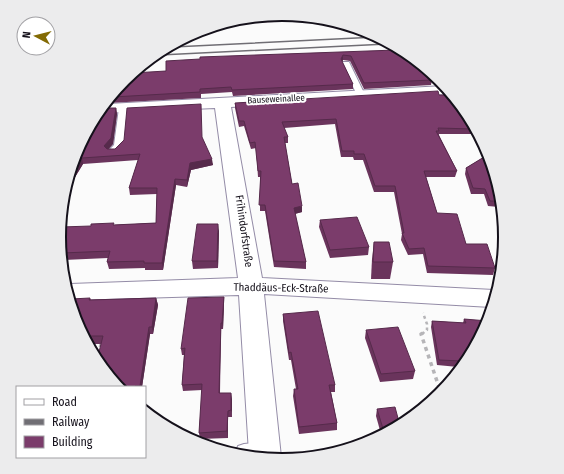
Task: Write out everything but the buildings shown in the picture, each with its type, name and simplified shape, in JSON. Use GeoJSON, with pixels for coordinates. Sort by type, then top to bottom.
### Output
{"type":"FeatureCollection","features":[{"type":"Feature","properties":{"kind":"street","name":"Bauseweinallee"},"geometry":{"type":"LineString","coordinates":[[109,109],[440,90]]}},
{"type":"Feature","properties":{"kind":"street","name":"Frihindorfstraße"},"geometry":{"type":"LineString","coordinates":[[222,102],[227,138],[236,180],[252,286],[258,452]]}},
{"type":"Feature","properties":{"kind":"street","name":"Thaddäus-Eck-Straße"},"geometry":{"type":"LineString","coordinates":[[73,292],[252,286],[490,298]]}},
{"type":"Feature","properties":{"kind":"lane"},"geometry":{"type":"LineString","coordinates":[[346,64],[362,94]]}},
{"type":"Feature","properties":{"kind":"lane"},"geometry":{"type":"LineString","coordinates":[[112,152],[119,146],[123,108]]}},
{"type":"Feature","properties":{"kind":"path"},"geometry":{"type":"LineString","coordinates":[[416,293],[427,324],[427,330],[421,334],[439,386]]}},
{"type":"Feature","properties":{"kind":"path"},"geometry":{"type":"LineString","coordinates":[[99,352],[104,334]]}},
{"type":"Feature","properties":{"kind":"railway"},"geometry":{"type":"LineString","coordinates":[[180,47],[366,38]]}},
{"type":"Feature","properties":{"kind":"railway"},"geometry":{"type":"LineString","coordinates":[[166,55],[380,44]]}}]}
